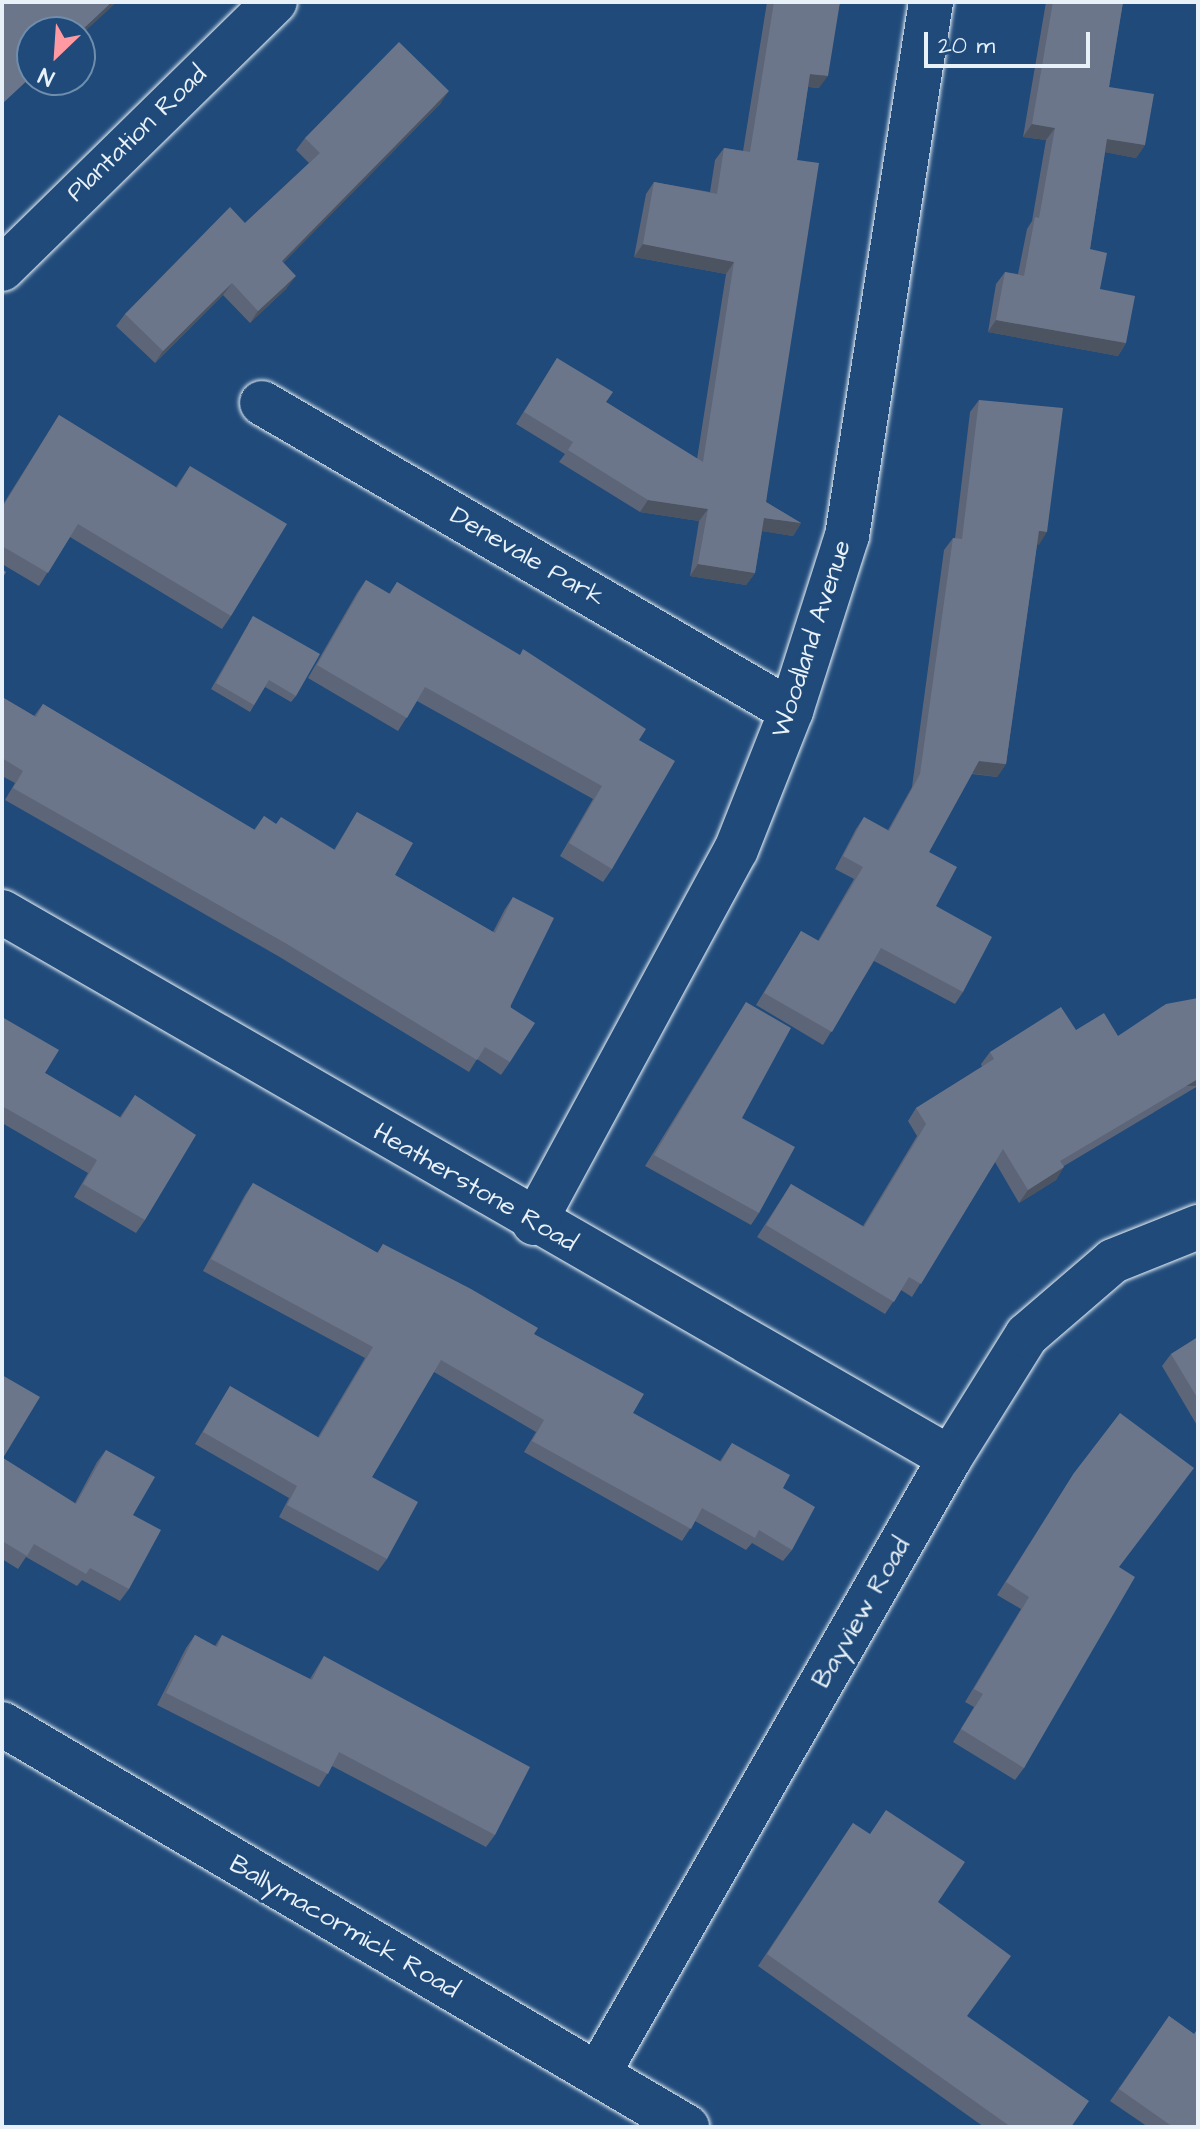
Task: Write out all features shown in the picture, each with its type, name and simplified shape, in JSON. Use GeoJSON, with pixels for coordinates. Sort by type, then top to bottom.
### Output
{"type":"FeatureCollection","features":[{"type":"Feature","properties":{"kind":"street","name":"Plantation Road"},"geometry":{"type":"LineString","coordinates":[[5,259],[275,2]]}},
{"type":"Feature","properties":{"kind":"street","name":"Woodland Avenue"},"geometry":{"type":"LineString","coordinates":[[534,1223],[736,850],[791,711],[847,536],[931,2]]}},
{"type":"Feature","properties":{"kind":"street","name":"Denevale Park"},"geometry":{"type":"LineString","coordinates":[[262,403],[791,711]]}},
{"type":"Feature","properties":{"kind":"street","name":"Heatherstone Road"},"geometry":{"type":"LineString","coordinates":[[2,912],[534,1223],[950,1458]]}},
{"type":"Feature","properties":{"kind":"street","name":"Bayview Road"},"geometry":{"type":"LineString","coordinates":[[599,2072],[950,1458],[1027,1335],[1113,1261],[1198,1227]]}},
{"type":"Feature","properties":{"kind":"street","name":"Ballymacormick Road"},"geometry":{"type":"LineString","coordinates":[[2,1724],[171,1828],[599,2072],[687,2127]]}},
{"type":"Feature","properties":{"kind":"building"},"geometry":{"type":"Polygon","coordinates":[[[2,2],[112,2],[96,17],[16,16],[16,91],[2,104],[2,2]]]}},
{"type":"Feature","properties":{"kind":"building"},"geometry":{"type":"Polygon","coordinates":[[[774,2],[840,2],[828,76],[810,74],[797,160],[819,163],[766,502],[801,523],[764,518],[755,573],[698,564],[708,509],[648,500],[568,450],[573,442],[524,412],[557,358],[613,392],[606,402],[703,462],[734,262],[643,244],[654,182],[717,194],[724,148],[750,152],[774,2]]]}},
{"type":"Feature","properties":{"kind":"building"},"geometry":{"type":"Polygon","coordinates":[[[1053,2],[1123,2],[1109,87],[1154,94],[1145,145],[1107,139],[1090,249],[1107,253],[1100,289],[1135,296],[1126,343],[996,320],[1005,272],[1024,276],[1035,217],[1039,218],[1055,128],[1032,124],[1053,2]]]}},
{"type":"Feature","properties":{"kind":"building"},"geometry":{"type":"Polygon","coordinates":[[[399,42],[449,91],[282,261],[296,276],[258,311],[232,283],[163,351],[125,314],[230,207],[245,223],[320,153],[305,138],[399,42]]]}},
{"type":"Feature","properties":{"kind":"building"},"geometry":{"type":"Polygon","coordinates":[[[979,400],[1063,408],[1047,532],[1039,531],[1006,764],[979,761],[929,852],[957,867],[936,906],[992,937],[963,992],[881,948],[832,1032],[764,993],[801,931],[819,941],[863,867],[843,856],[864,817],[889,831],[920,774],[953,538],[962,539],[979,400]]]}},
{"type":"Feature","properties":{"kind":"building"},"geometry":{"type":"Polygon","coordinates":[[[59,415],[177,488],[190,466],[287,524],[231,616],[78,524],[48,573],[2,546],[2,508],[59,415]]]}},
{"type":"Feature","properties":{"kind":"building"},"geometry":{"type":"Polygon","coordinates":[[[366,580],[390,594],[397,582],[520,655],[523,649],[646,729],[639,740],[675,761],[612,869],[569,843],[602,786],[425,687],[407,718],[317,665],[366,580]]]}},
{"type":"Feature","properties":{"kind":"building"},"geometry":{"type":"Polygon","coordinates":[[[253,616],[320,654],[296,696],[269,680],[254,705],[216,683],[253,616]]]}},
{"type":"Feature","properties":{"kind":"building"},"geometry":{"type":"Polygon","coordinates":[[[2,697],[36,717],[43,704],[255,830],[264,816],[276,824],[281,817],[335,850],[357,812],[413,843],[395,875],[495,933],[513,897],[554,918],[510,1007],[535,1023],[510,1062],[485,1047],[477,1060],[287,944],[13,788],[23,771],[2,758],[2,697]]]}},
{"type":"Feature","properties":{"kind":"building"},"geometry":{"type":"Polygon","coordinates":[[[1198,998],[1198,1079],[1060,1161],[1064,1167],[1028,1190],[1003,1149],[921,1284],[909,1277],[894,1302],[766,1225],[791,1184],[864,1227],[926,1124],[916,1108],[994,1059],[990,1052],[1061,1007],[1076,1030],[1104,1013],[1118,1036],[1166,1004],[1198,998]]]}},
{"type":"Feature","properties":{"kind":"building"},"geometry":{"type":"Polygon","coordinates":[[[746,1002],[791,1028],[742,1118],[795,1147],[759,1213],[654,1155],[746,1002]]]}},
{"type":"Feature","properties":{"kind":"building"},"geometry":{"type":"Polygon","coordinates":[[[2,1017],[59,1050],[45,1073],[121,1118],[135,1095],[196,1135],[145,1220],[83,1184],[97,1160],[2,1106],[2,1017]]]}},
{"type":"Feature","properties":{"kind":"building"},"geometry":{"type":"Polygon","coordinates":[[[253,1183],[378,1253],[383,1244],[538,1328],[534,1334],[644,1394],[633,1413],[721,1462],[732,1443],[790,1475],[783,1488],[815,1507],[792,1550],[759,1530],[755,1538],[702,1508],[691,1529],[532,1441],[544,1420],[441,1360],[372,1477],[418,1502],[387,1559],[287,1505],[297,1486],[203,1432],[230,1386],[319,1438],[373,1347],[211,1259],[253,1183]]]}},
{"type":"Feature","properties":{"kind":"building"},"geometry":{"type":"Polygon","coordinates":[[[1198,1337],[1198,1399],[1171,1354],[1198,1337]]]}},
{"type":"Feature","properties":{"kind":"building"},"geometry":{"type":"Polygon","coordinates":[[[2,1375],[40,1397],[3,1458],[76,1504],[106,1450],[155,1477],[133,1515],[161,1530],[129,1589],[90,1568],[86,1574],[34,1544],[27,1556],[2,1541],[2,1375]]]}},
{"type":"Feature","properties":{"kind":"building"},"geometry":{"type":"Polygon","coordinates":[[[1120,1413],[1194,1468],[1119,1567],[1135,1577],[1024,1768],[961,1729],[983,1694],[974,1689],[1029,1597],[1006,1582],[1074,1473],[1120,1413]]]}},
{"type":"Feature","properties":{"kind":"building"},"geometry":{"type":"Polygon","coordinates":[[[195,1635],[217,1647],[222,1635],[312,1680],[324,1656],[530,1767],[495,1835],[339,1752],[328,1774],[166,1693],[195,1635]]]}},
{"type":"Feature","properties":{"kind":"building"},"geometry":{"type":"Polygon","coordinates":[[[886,1810],[965,1862],[938,1902],[1011,1956],[967,2016],[1089,2101],[1071,2127],[1011,2127],[767,1954],[853,1823],[870,1834],[886,1810]]]}},
{"type":"Feature","properties":{"kind":"building"},"geometry":{"type":"Polygon","coordinates":[[[1169,2016],[1194,2034],[1198,2028],[1198,2127],[1173,2127],[1119,2089],[1169,2016]]]}}]}
